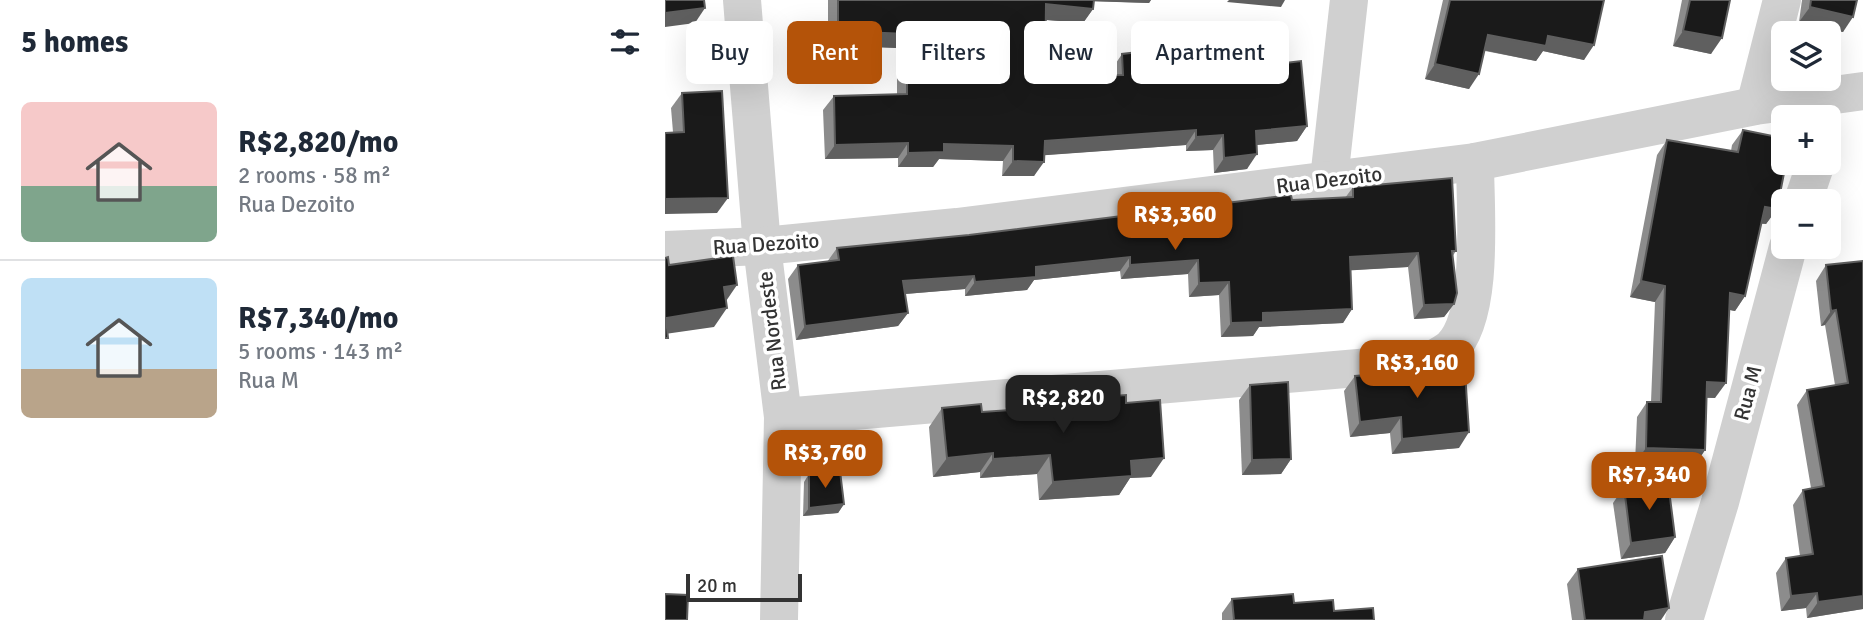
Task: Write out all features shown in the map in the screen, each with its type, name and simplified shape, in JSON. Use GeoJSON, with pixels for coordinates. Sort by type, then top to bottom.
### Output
{"type":"FeatureCollection","features":[{"type":"Feature","properties":{"kind":"street","name":"Rua Nordeste"},"geometry":{"type":"LineString","coordinates":[[742,0],[762,246],[783,417],[779,620]]}},
{"type":"Feature","properties":{"kind":"street"},"geometry":{"type":"LineString","coordinates":[[1329,179],[1349,0]]}},
{"type":"Feature","properties":{"kind":"street"},"geometry":{"type":"LineString","coordinates":[[1755,106],[1782,0]]}},
{"type":"Feature","properties":{"kind":"street","name":"Rua Dezoito"},"geometry":{"type":"LineString","coordinates":[[665,250],[762,246],[957,227],[1475,162],[1755,106],[1844,104]]}},
{"type":"Feature","properties":{"kind":"street"},"geometry":{"type":"LineString","coordinates":[[783,417],[1428,362],[1453,347],[1468,318],[1475,283],[1475,162]]}},
{"type":"Feature","properties":{"kind":"street","name":"Rua M"},"geometry":{"type":"LineString","coordinates":[[1684,620],[1720,502],[1785,259]]}},
{"type":"Feature","properties":{"kind":"building"},"geometry":{"type":"Polygon","coordinates":[[[665,0],[704,0],[705,8],[665,13],[665,0]]]}},
{"type":"Feature","properties":{"kind":"building"},"geometry":{"type":"Polygon","coordinates":[[[838,0],[1094,0],[1093,9],[1046,4],[1046,21],[1024,21],[1024,84],[1117,84],[1117,75],[1123,75],[1122,54],[1131,53],[1131,84],[1289,84],[1289,62],[1301,61],[1307,126],[1256,131],[1257,154],[1224,158],[1223,135],[1196,137],[1196,130],[1045,141],[1044,162],[1013,161],[1013,146],[944,144],[944,152],[908,153],[908,143],[835,145],[834,96],[907,94],[907,84],[1010,84],[1010,21],[896,21],[896,34],[882,33],[882,21],[838,21],[838,0]]]}},
{"type":"Feature","properties":{"kind":"building"},"geometry":{"type":"Polygon","coordinates":[[[1450,0],[1604,0],[1594,45],[1548,36],[1546,46],[1488,35],[1479,74],[1435,64],[1450,0]]]}},
{"type":"Feature","properties":{"kind":"building"},"geometry":{"type":"Polygon","coordinates":[[[1690,0],[1730,0],[1722,38],[1683,31],[1690,0]]]}},
{"type":"Feature","properties":{"kind":"building"},"geometry":{"type":"Polygon","coordinates":[[[1811,0],[1857,0],[1853,17],[1810,7],[1811,0]]]}},
{"type":"Feature","properties":{"kind":"building"},"geometry":{"type":"Polygon","coordinates":[[[722,91],[728,198],[665,199],[665,133],[684,132],[682,93],[722,91]]]}},
{"type":"Feature","properties":{"kind":"building"},"geometry":{"type":"Polygon","coordinates":[[[1743,130],[1771,136],[1771,175],[1784,175],[1781,189],[1771,189],[1771,208],[1765,207],[1745,296],[1730,293],[1726,383],[1707,382],[1705,450],[1646,448],[1647,402],[1661,402],[1665,286],[1641,281],[1667,140],[1738,152],[1743,130]]]}},
{"type":"Feature","properties":{"kind":"building"},"geometry":{"type":"Polygon","coordinates":[[[1452,178],[1456,251],[1452,251],[1457,293],[1454,304],[1424,305],[1418,253],[1350,257],[1352,309],[1263,313],[1263,322],[1231,323],[1229,282],[1199,283],[1198,260],[1130,265],[1130,257],[1036,267],[1036,277],[975,282],[974,276],[903,281],[908,313],[805,326],[798,265],[839,260],[837,248],[969,235],[1291,195],[1292,200],[1353,197],[1353,187],[1452,178]]]}},
{"type":"Feature","properties":{"kind":"building"},"geometry":{"type":"Polygon","coordinates":[[[733,256],[737,285],[724,287],[727,308],[666,318],[668,338],[665,338],[665,258],[668,257],[669,265],[733,256]]]}},
{"type":"Feature","properties":{"kind":"building"},"geometry":{"type":"Polygon","coordinates":[[[1863,261],[1863,596],[1818,602],[1817,593],[1791,596],[1786,558],[1813,554],[1803,490],[1824,486],[1807,390],[1848,383],[1836,310],[1831,311],[1826,265],[1863,261]]]}},
{"type":"Feature","properties":{"kind":"building"},"geometry":{"type":"Polygon","coordinates":[[[1464,357],[1469,432],[1402,439],[1401,417],[1360,422],[1355,376],[1440,369],[1464,357]]]}},
{"type":"Feature","properties":{"kind":"building"},"geometry":{"type":"Polygon","coordinates":[[[1288,382],[1291,459],[1252,460],[1250,385],[1288,382]]]}},
{"type":"Feature","properties":{"kind":"building"},"geometry":{"type":"Polygon","coordinates":[[[1100,394],[1101,397],[1126,395],[1126,403],[1160,400],[1164,458],[1131,461],[1132,476],[1053,482],[1050,455],[993,459],[993,453],[947,458],[942,408],[981,404],[982,412],[1056,407],[1056,398],[1100,394]]]}},
{"type":"Feature","properties":{"kind":"building"},"geometry":{"type":"Polygon","coordinates":[[[840,471],[844,504],[809,508],[809,474],[840,471]]]}},
{"type":"Feature","properties":{"kind":"building"},"geometry":{"type":"Polygon","coordinates":[[[1668,482],[1675,537],[1631,543],[1624,487],[1668,482]]]}},
{"type":"Feature","properties":{"kind":"building"},"geometry":{"type":"Polygon","coordinates":[[[1662,556],[1669,608],[1645,612],[1644,620],[1585,620],[1578,569],[1662,556]]]}},
{"type":"Feature","properties":{"kind":"building"},"geometry":{"type":"Polygon","coordinates":[[[665,594],[688,595],[687,620],[665,620],[665,594]]]}},
{"type":"Feature","properties":{"kind":"building"},"geometry":{"type":"Polygon","coordinates":[[[1293,594],[1294,603],[1333,600],[1334,611],[1373,608],[1374,620],[1234,620],[1232,599],[1293,594]]]}}]}
